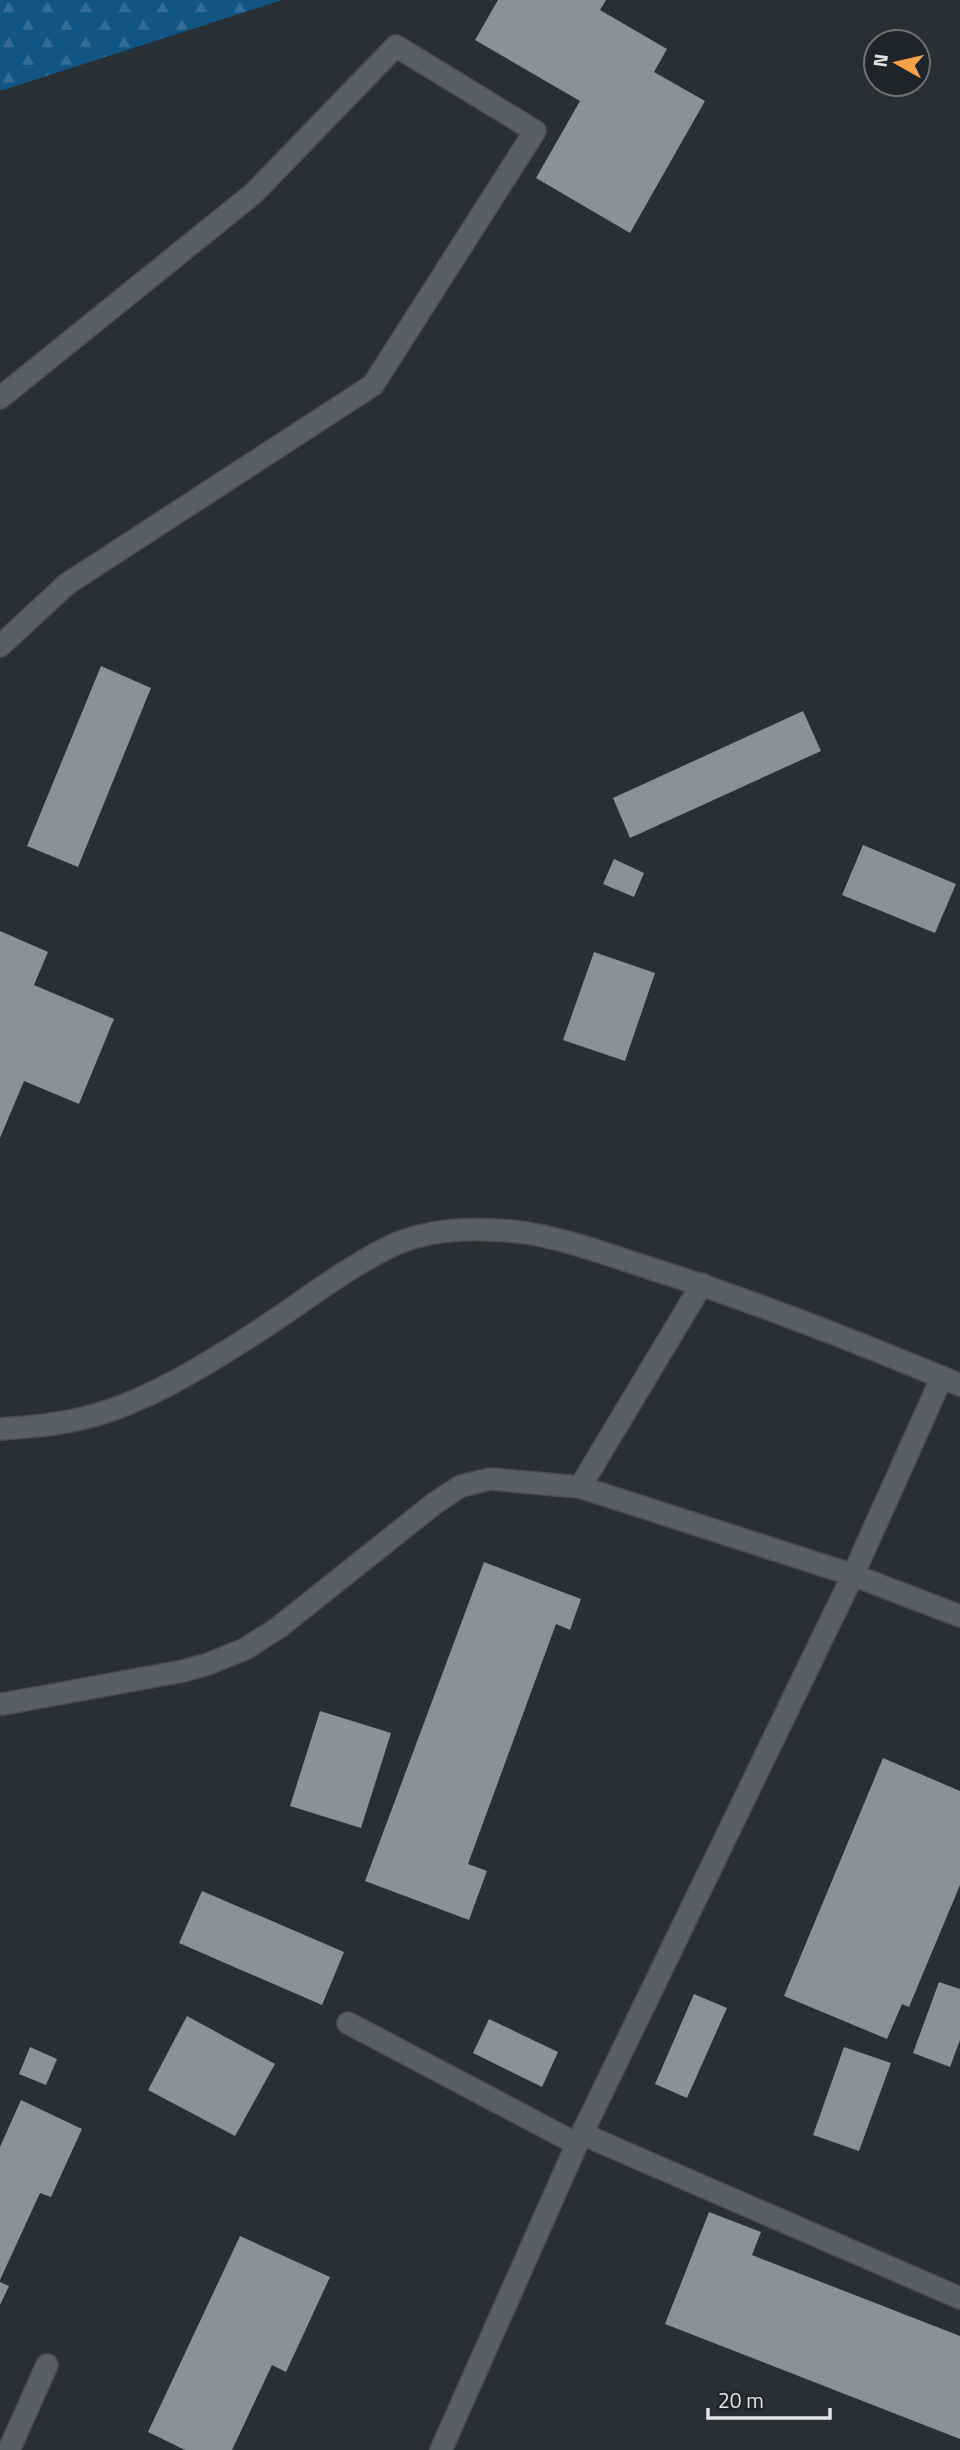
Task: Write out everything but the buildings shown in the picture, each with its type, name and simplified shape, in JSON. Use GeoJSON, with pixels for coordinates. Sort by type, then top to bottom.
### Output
{"type":"FeatureCollection","features":[{"type":"Feature","properties":{"kind":"lane"},"geometry":{"type":"LineString","coordinates":[[0,398],[254,193],[396,46],[535,131],[373,385],[67,584],[0,646]]}},
{"type":"Feature","properties":{"kind":"lane"},"geometry":{"type":"LineString","coordinates":[[0,1429],[45,1426],[86,1418],[125,1404],[165,1385],[247,1338],[351,1269],[388,1248],[432,1234],[479,1230],[528,1234],[582,1247],[702,1284],[951,1381],[853,1575],[580,2139],[441,2450]]}},
{"type":"Feature","properties":{"kind":"lane"},"geometry":{"type":"LineString","coordinates":[[580,1486],[702,1284]]}},
{"type":"Feature","properties":{"kind":"lane"},"geometry":{"type":"LineString","coordinates":[[3,1704],[183,1671],[245,1649],[278,1628],[435,1503],[461,1486],[490,1479],[580,1486],[853,1575],[960,1616]]}},
{"type":"Feature","properties":{"kind":"lane"},"geometry":{"type":"LineString","coordinates":[[348,2023],[580,2139],[960,2298]]}},
{"type":"Feature","properties":{"kind":"lane"},"geometry":{"type":"LineString","coordinates":[[9,2450],[47,2365]]}},
{"type":"Feature","properties":{"kind":"green space"},"geometry":{"type":"Polygon","coordinates":[[[0,0],[282,0],[0,91],[0,0]]]}}]}
